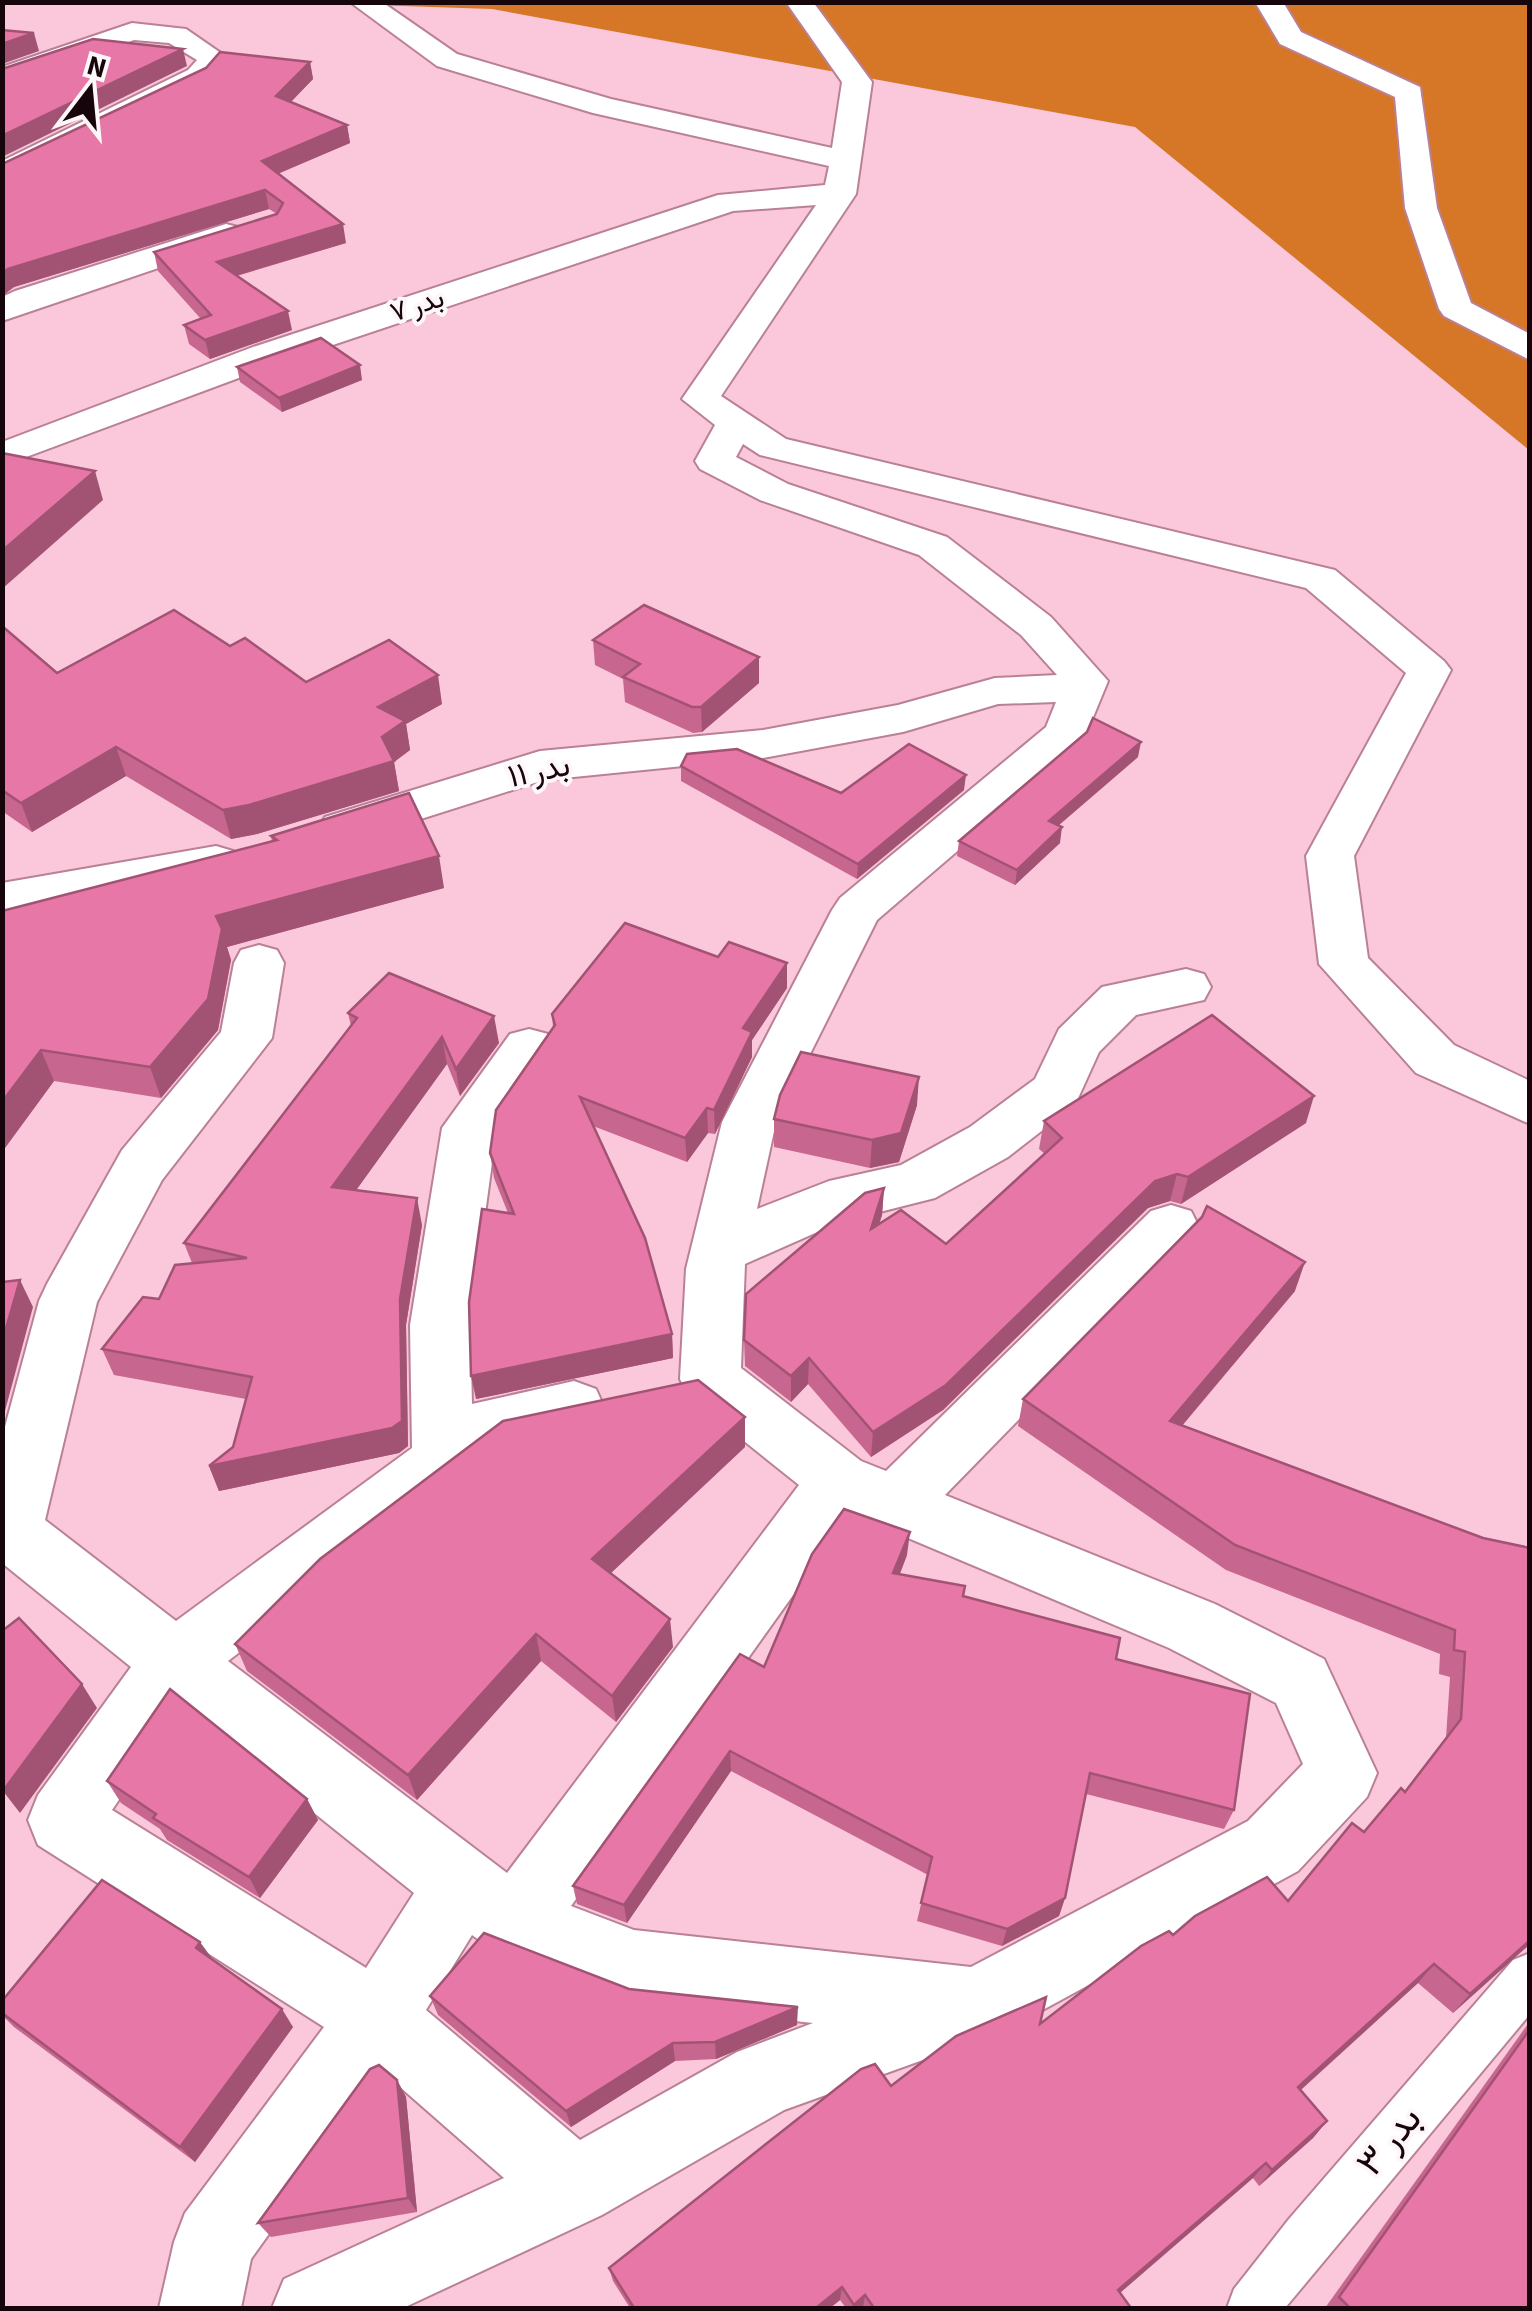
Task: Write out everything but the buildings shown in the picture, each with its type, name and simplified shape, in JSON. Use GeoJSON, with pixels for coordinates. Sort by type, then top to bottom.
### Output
{"type":"FeatureCollection","features":[{"type":"Feature","properties":{"kind":"street"},"geometry":{"type":"LineString","coordinates":[[363,2],[447,60],[843,177]]}},
{"type":"Feature","properties":{"kind":"street"},"geometry":{"type":"LineString","coordinates":[[799,2],[856,82],[843,177],[701,399],[773,446],[1320,579],[1429,670],[1330,856],[1344,964],[1435,1058],[1530,1104]]}},
{"type":"Feature","properties":{"kind":"street"},"geometry":{"type":"LineString","coordinates":[[1269,2],[1290,38],[1409,92],[1421,208],[1456,309],[1530,349]]}},
{"type":"Feature","properties":{"kind":"street"},"geometry":{"type":"LineString","coordinates":[[2,77],[132,32],[176,36],[214,58],[198,76],[2,173]]}},
{"type":"Feature","properties":{"kind":"street","name":"بدر ۷"},"geometry":{"type":"LineString","coordinates":[[2,456],[266,356],[729,202],[843,177]]}},
{"type":"Feature","properties":{"kind":"street"},"geometry":{"type":"LineString","coordinates":[[2,311],[27,298],[250,227]]}},
{"type":"Feature","properties":{"kind":"street"},"geometry":{"type":"LineString","coordinates":[[667,1388],[720,1250],[749,1122],[857,910],[1066,734],[1086,681],[1036,626],[933,546],[774,492],[714,461],[736,422]]}},
{"type":"Feature","properties":{"kind":"street","name":"بدر ۱۱"},"geometry":{"type":"LineString","coordinates":[[2,900],[281,848],[540,766],[763,744],[903,718],[996,691],[1083,688]]}},
{"type":"Feature","properties":{"kind":"street"},"geometry":{"type":"LineString","coordinates":[[259,963],[246,1038],[142,1164],[68,1301],[10,1531],[26,1569],[176,1661],[488,1903],[634,1968],[979,2003]]}},
{"type":"Feature","properties":{"kind":"street"},"geometry":{"type":"LineString","coordinates":[[720,1250],[829,1203],[915,1184],[989,1142],[1056,1091],[1076,1042],[1120,1000],[1186,988]]}},
{"type":"Feature","properties":{"kind":"street"},"geometry":{"type":"LineString","coordinates":[[443,1460],[440,1325],[468,1128],[529,1048]]}},
{"type":"Feature","properties":{"kind":"street"},"geometry":{"type":"LineString","coordinates":[[200,2308],[214,2242],[378,2018],[866,1493],[1171,1226]]}},
{"type":"Feature","properties":{"kind":"street"},"geometry":{"type":"LineString","coordinates":[[313,2308],[574,2187],[764,2080],[979,2003],[1273,1846],[1342,1772],[1300,1682],[1192,1626],[866,1493],[667,1388],[490,1424],[176,1661],[63,1820],[378,2018],[574,2187]]}},
{"type":"Feature","properties":{"kind":"lane","name":"بدر ۳"},"geometry":{"type":"LineString","coordinates":[[1253,2308],[1308,2237],[1530,1976]]}},
{"type":"Feature","properties":{"kind":"shaded area"},"geometry":{"type":"Polygon","coordinates":[[[312,3],[1529,3],[1529,450],[1135,127],[492,9],[312,3]]]}}]}
